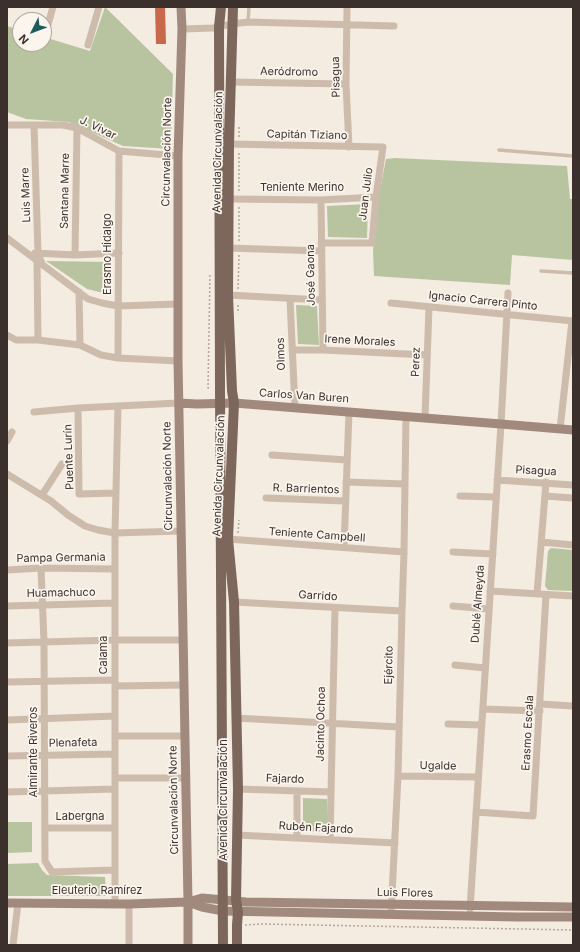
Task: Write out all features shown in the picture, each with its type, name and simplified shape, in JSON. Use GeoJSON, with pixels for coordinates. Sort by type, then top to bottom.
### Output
{"type":"FeatureCollection","features":[{"type":"Feature","properties":{"kind":"main road","name":"Avenida Circunvalación"},"geometry":{"type":"LineString","coordinates":[[221,7],[219,27],[223,945]]}},
{"type":"Feature","properties":{"kind":"main road","name":"Avenida Circunvalación"},"geometry":{"type":"LineString","coordinates":[[233,7],[230,82],[228,295],[232,391],[234,403],[228,540],[234,602],[238,789],[236,900],[238,912],[237,945]]}},
{"type":"Feature","properties":{"kind":"street"},"geometry":{"type":"LineString","coordinates":[[88,45],[99,7]]}},
{"type":"Feature","properties":{"kind":"street","name":"Circunvalación Norte"},"geometry":{"type":"LineString","coordinates":[[181,7],[182,28],[178,156],[178,361],[188,945]]}},
{"type":"Feature","properties":{"kind":"street","name":"Pisagua"},"geometry":{"type":"LineString","coordinates":[[347,7],[346,84],[349,147]]}},
{"type":"Feature","properties":{"kind":"street"},"geometry":{"type":"LineString","coordinates":[[182,28],[212,28],[248,22],[394,26]]}},
{"type":"Feature","properties":{"kind":"street","name":"Aeródromo"},"geometry":{"type":"LineString","coordinates":[[230,82],[346,84]]}},
{"type":"Feature","properties":{"kind":"street","name":"J. Vivar"},"geometry":{"type":"LineString","coordinates":[[7,125],[63,125],[77,128],[119,150],[178,156]]}},
{"type":"Feature","properties":{"kind":"street","name":"Luis Marre"},"geometry":{"type":"LineString","coordinates":[[34,125],[39,259],[38,340]]}},
{"type":"Feature","properties":{"kind":"street","name":"Santana Marre"},"geometry":{"type":"LineString","coordinates":[[75,255],[77,128]]}},
{"type":"Feature","properties":{"kind":"street","name":"Capitán Tiziano"},"geometry":{"type":"LineString","coordinates":[[229,144],[383,147]]}},
{"type":"Feature","properties":{"kind":"street","name":"Juan Julio"},"geometry":{"type":"LineString","coordinates":[[321,243],[372,244],[376,197],[383,147]]}},
{"type":"Feature","properties":{"kind":"street","name":"Erasmo Hidalgo"},"geometry":{"type":"LineString","coordinates":[[118,358],[119,150]]}},
{"type":"Feature","properties":{"kind":"street","name":"Teniente Merino"},"geometry":{"type":"LineString","coordinates":[[229,199],[321,200],[376,197]]}},
{"type":"Feature","properties":{"kind":"street","name":"José Gaona"},"geometry":{"type":"LineString","coordinates":[[321,200],[324,350]]}},
{"type":"Feature","properties":{"kind":"street"},"geometry":{"type":"LineString","coordinates":[[7,238],[39,259],[88,299],[118,306],[178,304]]}},
{"type":"Feature","properties":{"kind":"street"},"geometry":{"type":"LineString","coordinates":[[228,248],[322,251]]}},
{"type":"Feature","properties":{"kind":"street"},"geometry":{"type":"LineString","coordinates":[[39,259],[75,255],[119,253]]}},
{"type":"Feature","properties":{"kind":"street"},"geometry":{"type":"LineString","coordinates":[[79,292],[80,345]]}},
{"type":"Feature","properties":{"kind":"street","name":"Dublé Almeyda"},"geometry":{"type":"LineString","coordinates":[[469,916],[493,554],[508,293]]}},
{"type":"Feature","properties":{"kind":"street"},"geometry":{"type":"LineString","coordinates":[[228,295],[322,300]]}},
{"type":"Feature","properties":{"kind":"street","name":"Olmos"},"geometry":{"type":"LineString","coordinates":[[290,299],[295,408]]}},
{"type":"Feature","properties":{"kind":"street","name":"Ignacio Carrera Pinto"},"geometry":{"type":"LineString","coordinates":[[391,303],[573,321]]}},
{"type":"Feature","properties":{"kind":"street","name":"Perez"},"geometry":{"type":"LineString","coordinates":[[425,418],[429,307]]}},
{"type":"Feature","properties":{"kind":"street"},"geometry":{"type":"LineString","coordinates":[[560,429],[573,321]]}},
{"type":"Feature","properties":{"kind":"street"},"geometry":{"type":"LineString","coordinates":[[7,335],[16,340],[38,340],[80,345],[101,355],[118,358],[178,361]]}},
{"type":"Feature","properties":{"kind":"street","name":"Irene Morales"},"geometry":{"type":"LineString","coordinates":[[292,350],[427,355]]}},
{"type":"Feature","properties":{"kind":"street","name":"Carlos Van Buren"},"geometry":{"type":"LineString","coordinates":[[34,412],[78,408],[179,403],[234,403],[573,430]]}},
{"type":"Feature","properties":{"kind":"street","name":"Calama"},"geometry":{"type":"LineString","coordinates":[[115,904],[115,533],[118,406]]}},
{"type":"Feature","properties":{"kind":"street","name":"Puente Lurín"},"geometry":{"type":"LineString","coordinates":[[78,408],[79,494],[116,493]]}},
{"type":"Feature","properties":{"kind":"street"},"geometry":{"type":"LineString","coordinates":[[344,547],[349,412]]}},
{"type":"Feature","properties":{"kind":"street","name":"Ejército"},"geometry":{"type":"LineString","coordinates":[[391,914],[398,776],[406,484],[406,416]]}},
{"type":"Feature","properties":{"kind":"street"},"geometry":{"type":"LineString","coordinates":[[7,441],[12,432]]}},
{"type":"Feature","properties":{"kind":"street"},"geometry":{"type":"LineString","coordinates":[[272,455],[347,460]]}},
{"type":"Feature","properties":{"kind":"street"},"geometry":{"type":"LineString","coordinates":[[42,495],[62,464]]}},
{"type":"Feature","properties":{"kind":"street"},"geometry":{"type":"LineString","coordinates":[[7,474],[51,501],[68,515],[85,526],[115,533],[181,531]]}},
{"type":"Feature","properties":{"kind":"street","name":"Pisagua"},"geometry":{"type":"LineString","coordinates":[[497,480],[546,482],[573,485]]}},
{"type":"Feature","properties":{"kind":"street"},"geometry":{"type":"LineString","coordinates":[[346,482],[406,484]]}},
{"type":"Feature","properties":{"kind":"street"},"geometry":{"type":"LineString","coordinates":[[537,594],[546,482]]}},
{"type":"Feature","properties":{"kind":"street"},"geometry":{"type":"LineString","coordinates":[[460,496],[496,497]]}},
{"type":"Feature","properties":{"kind":"street"},"geometry":{"type":"LineString","coordinates":[[545,496],[573,498]]}},
{"type":"Feature","properties":{"kind":"street","name":"R. Barrientos"},"geometry":{"type":"LineString","coordinates":[[266,498],[346,501]]}},
{"type":"Feature","properties":{"kind":"street","name":"Teniente Campbell"},"geometry":{"type":"LineString","coordinates":[[228,540],[404,552]]}},
{"type":"Feature","properties":{"kind":"street"},"geometry":{"type":"LineString","coordinates":[[541,542],[573,545]]}},
{"type":"Feature","properties":{"kind":"street"},"geometry":{"type":"LineString","coordinates":[[453,552],[493,554]]}},
{"type":"Feature","properties":{"kind":"street","name":"Pampa Germania"},"geometry":{"type":"LineString","coordinates":[[7,570],[41,568],[115,569]]}},
{"type":"Feature","properties":{"kind":"street","name":"Almirante Riveros"},"geometry":{"type":"LineString","coordinates":[[41,568],[44,642],[45,861],[52,872],[115,870]]}},
{"type":"Feature","properties":{"kind":"street"},"geometry":{"type":"LineString","coordinates":[[490,591],[573,596]]}},
{"type":"Feature","properties":{"kind":"street","name":"Erasmo Escala"},"geometry":{"type":"LineString","coordinates":[[476,812],[533,816],[546,595]]}},
{"type":"Feature","properties":{"kind":"street","name":"Garrido"},"geometry":{"type":"LineString","coordinates":[[234,602],[402,611]]}},
{"type":"Feature","properties":{"kind":"street","name":"Huamachuco"},"geometry":{"type":"LineString","coordinates":[[7,606],[115,603]]}},
{"type":"Feature","properties":{"kind":"street"},"geometry":{"type":"LineString","coordinates":[[453,606],[489,609]]}},
{"type":"Feature","properties":{"kind":"street","name":"Jacinto Ochoa"},"geometry":{"type":"LineString","coordinates":[[330,840],[335,608]]}},
{"type":"Feature","properties":{"kind":"street"},"geometry":{"type":"LineString","coordinates":[[7,642],[183,640]]}},
{"type":"Feature","properties":{"kind":"street"},"geometry":{"type":"LineString","coordinates":[[455,665],[485,668]]}},
{"type":"Feature","properties":{"kind":"street"},"geometry":{"type":"LineString","coordinates":[[7,682],[184,685]]}},
{"type":"Feature","properties":{"kind":"street"},"geometry":{"type":"LineString","coordinates":[[482,709],[573,706]]}},
{"type":"Feature","properties":{"kind":"street"},"geometry":{"type":"LineString","coordinates":[[7,720],[115,716]]}},
{"type":"Feature","properties":{"kind":"street"},"geometry":{"type":"LineString","coordinates":[[236,718],[399,727]]}},
{"type":"Feature","properties":{"kind":"street"},"geometry":{"type":"LineString","coordinates":[[448,724],[482,725]]}},
{"type":"Feature","properties":{"kind":"street"},"geometry":{"type":"LineString","coordinates":[[115,736],[185,736]]}},
{"type":"Feature","properties":{"kind":"street","name":"Plenafeta"},"geometry":{"type":"LineString","coordinates":[[7,756],[115,754]]}},
{"type":"Feature","properties":{"kind":"street","name":"Ugalde"},"geometry":{"type":"LineString","coordinates":[[398,776],[478,777]]}},
{"type":"Feature","properties":{"kind":"street"},"geometry":{"type":"LineString","coordinates":[[115,778],[186,778]]}},
{"type":"Feature","properties":{"kind":"street"},"geometry":{"type":"LineString","coordinates":[[7,792],[115,789]]}},
{"type":"Feature","properties":{"kind":"street","name":"Fajardo"},"geometry":{"type":"LineString","coordinates":[[238,789],[331,792]]}},
{"type":"Feature","properties":{"kind":"street"},"geometry":{"type":"LineString","coordinates":[[297,791],[297,838]]}},
{"type":"Feature","properties":{"kind":"street","name":"Labergna"},"geometry":{"type":"LineString","coordinates":[[45,828],[115,828]]}},
{"type":"Feature","properties":{"kind":"street","name":"Rubén Fajardo"},"geometry":{"type":"LineString","coordinates":[[237,835],[395,843]]}},
{"type":"Feature","properties":{"kind":"street","name":"Eleuterio Ramírez"},"geometry":{"type":"LineString","coordinates":[[7,903],[129,904],[188,902],[202,898],[236,900]]}},
{"type":"Feature","properties":{"kind":"street","name":"Luis Flores"},"geometry":{"type":"LineString","coordinates":[[236,900],[246,902],[573,907]]}},
{"type":"Feature","properties":{"kind":"street","name":"Eleuterio Ramírez"},"geometry":{"type":"LineString","coordinates":[[188,902],[202,907],[238,912]]}},
{"type":"Feature","properties":{"kind":"street"},"geometry":{"type":"LineString","coordinates":[[13,945],[18,903]]}},
{"type":"Feature","properties":{"kind":"street"},"geometry":{"type":"LineString","coordinates":[[129,904],[129,945]]}},
{"type":"Feature","properties":{"kind":"street","name":"Luis Flores"},"geometry":{"type":"LineString","coordinates":[[238,912],[573,917]]}},
{"type":"Feature","properties":{"kind":"lane"},"geometry":{"type":"LineString","coordinates":[[248,7],[248,22]]}},
{"type":"Feature","properties":{"kind":"lane"},"geometry":{"type":"LineString","coordinates":[[499,150],[573,156]]}},
{"type":"Feature","properties":{"kind":"lane"},"geometry":{"type":"LineString","coordinates":[[541,271],[573,272]]}},
{"type":"Feature","properties":{"kind":"path"},"geometry":{"type":"LineString","coordinates":[[237,925],[261,924],[573,930]]}},
{"type":"Feature","properties":{"kind":"green space"},"geometry":{"type":"Polygon","coordinates":[[[105,7],[173,74],[171,149],[123,146],[69,122],[26,119],[7,112],[7,26],[12,28],[12,52],[52,52],[52,39],[90,51],[105,7]]]}},
{"type":"Feature","properties":{"kind":"green space"},"geometry":{"type":"Polygon","coordinates":[[[395,158],[567,166],[570,199],[573,199],[573,260],[512,255],[510,285],[374,276],[373,250],[378,201],[386,159],[395,158]]]}},
{"type":"Feature","properties":{"kind":"green space"},"geometry":{"type":"Polygon","coordinates":[[[368,204],[367,238],[328,237],[327,206],[368,204]]]}},
{"type":"Feature","properties":{"kind":"green space"},"geometry":{"type":"Polygon","coordinates":[[[46,261],[110,262],[112,295],[87,289],[46,261]]]}},
{"type":"Feature","properties":{"kind":"green space"},"geometry":{"type":"Polygon","coordinates":[[[296,305],[317,306],[319,345],[298,344],[296,305]]]}},
{"type":"Feature","properties":{"kind":"green space"},"geometry":{"type":"Polygon","coordinates":[[[551,548],[573,550],[573,591],[548,590],[545,586],[548,551],[551,548]]]}},
{"type":"Feature","properties":{"kind":"green space"},"geometry":{"type":"Polygon","coordinates":[[[303,798],[327,799],[327,832],[303,831],[303,798]]]}},
{"type":"Feature","properties":{"kind":"green space"},"geometry":{"type":"Polygon","coordinates":[[[7,822],[32,822],[32,852],[7,853],[7,822]]]}},
{"type":"Feature","properties":{"kind":"green space"},"geometry":{"type":"Polygon","coordinates":[[[38,863],[47,875],[105,877],[106,896],[7,896],[7,864],[38,863]]]}},
{"type":"Feature","properties":{"kind":"building"},"geometry":{"type":"Polygon","coordinates":[[[155,7],[165,7],[166,44],[156,44],[155,7]]]}}]}
